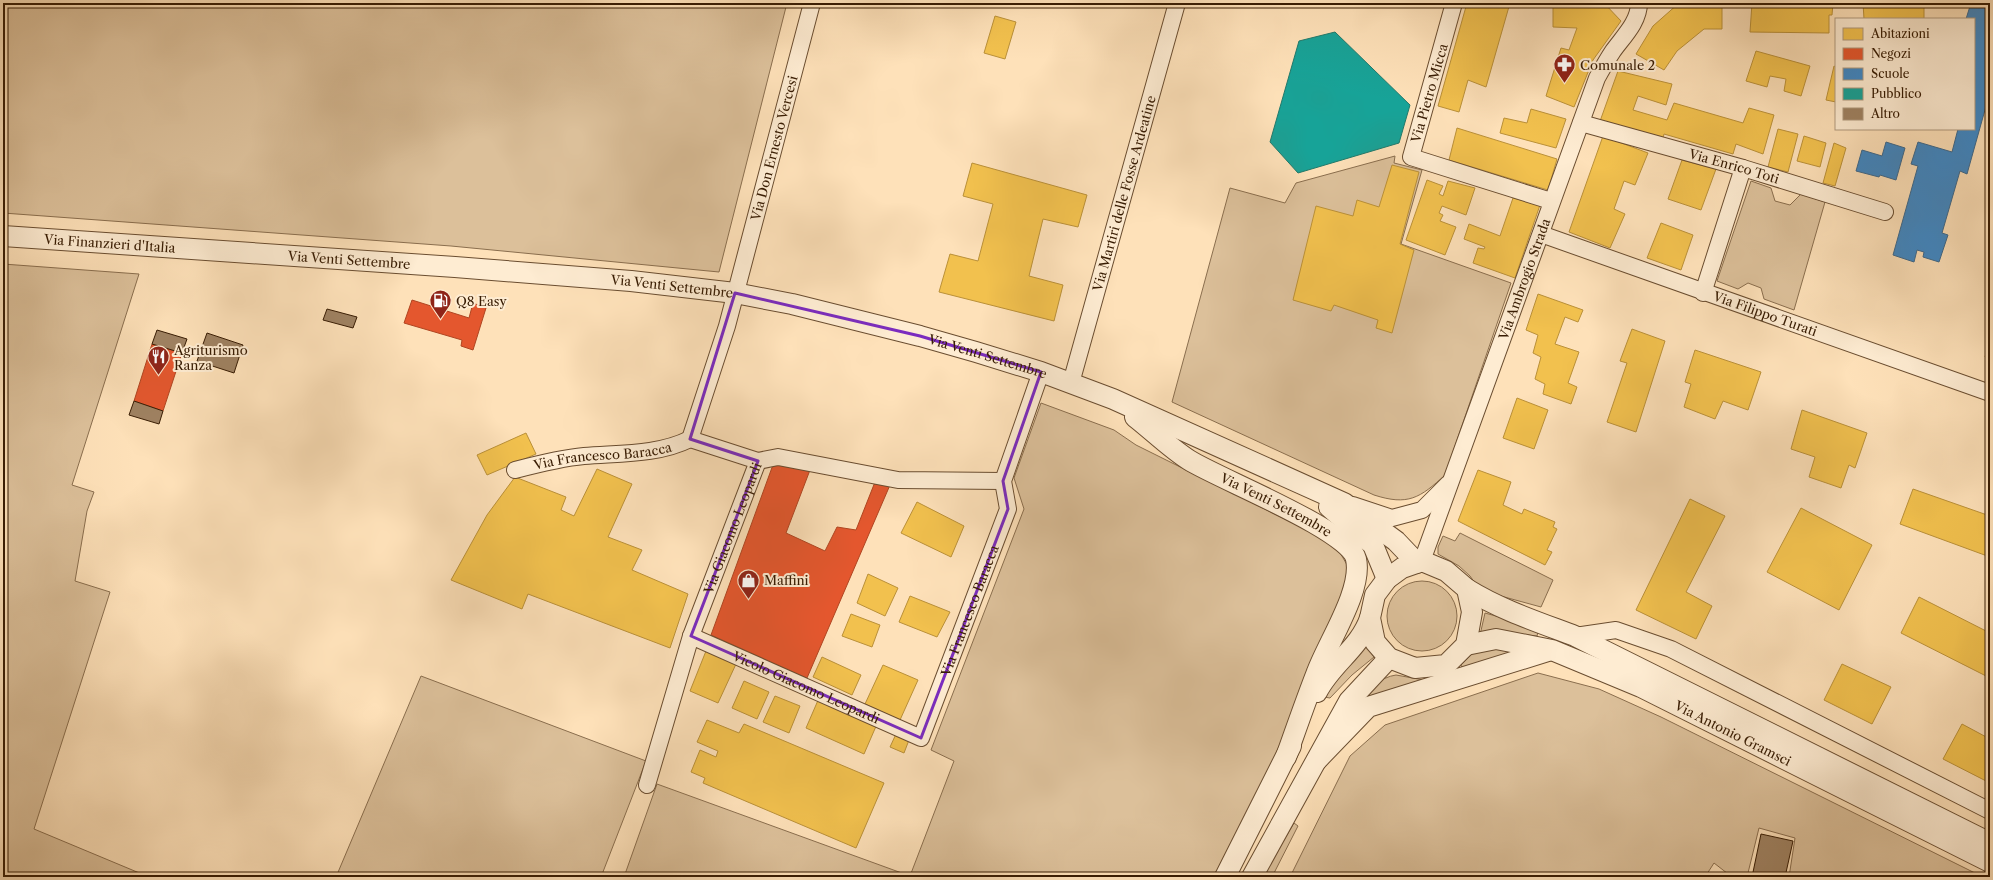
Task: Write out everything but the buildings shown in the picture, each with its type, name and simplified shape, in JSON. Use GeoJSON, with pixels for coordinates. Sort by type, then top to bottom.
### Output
{"type":"FeatureCollection","features":[{"type":"Feature","properties":{"kind":"street","name":"Via Don Ernesto Vercesi"},"geometry":{"type":"LineString","coordinates":[[735,293],[812,3]]}},
{"type":"Feature","properties":{"kind":"street","name":"Via Martiri delle Fosse Ardeatine"},"geometry":{"type":"LineString","coordinates":[[1071,383],[1177,3]]}},
{"type":"Feature","properties":{"kind":"street","name":"Via Pietro Micca"},"geometry":{"type":"LineString","coordinates":[[1454,3],[1411,157],[1552,201]]}},
{"type":"Feature","properties":{"kind":"street","name":"Via Ambrogio Strada"},"geometry":{"type":"LineString","coordinates":[[1419,562],[1451,482],[1596,78],[1612,52],[1632,26],[1639,9],[1639,3]]}},
{"type":"Feature","properties":{"kind":"street","name":"Via Enrico Toti"},"geometry":{"type":"LineString","coordinates":[[1581,123],[1743,168],[1885,212]]}},
{"type":"Feature","properties":{"kind":"street"},"geometry":{"type":"LineString","coordinates":[[1703,293],[1743,168]]}},
{"type":"Feature","properties":{"kind":"street","name":"Via Filippo Turati"},"geometry":{"type":"LineString","coordinates":[[1541,234],[1703,293],[1990,393]]}},
{"type":"Feature","properties":{"kind":"street","name":"Via Finanzieri d'Italia"},"geometry":{"type":"LineString","coordinates":[[3,236],[217,250]]}},
{"type":"Feature","properties":{"kind":"street","name":"Via Venti Settembre"},"geometry":{"type":"LineString","coordinates":[[217,250],[463,267],[638,282],[735,293],[792,304],[920,336],[1041,372],[1113,399],[1288,477],[1344,503],[1396,541],[1419,562]]}},
{"type":"Feature","properties":{"kind":"street"},"geometry":{"type":"LineString","coordinates":[[690,439],[727,326],[735,293]]}},
{"type":"Feature","properties":{"kind":"street","name":"Via Francesco Baracca"},"geometry":{"type":"LineString","coordinates":[[921,738],[1008,509],[1003,481],[1041,372]]}},
{"type":"Feature","properties":{"kind":"street","name":"Via Venti Settembre"},"geometry":{"type":"LineString","coordinates":[[1113,399],[1190,460],[1326,530],[1352,550],[1356,559],[1357,572],[1352,597],[1317,671],[1286,757]]}},
{"type":"Feature","properties":{"kind":"street","name":"Via Francesco Baracca"},"geometry":{"type":"LineString","coordinates":[[515,470],[583,456],[638,453],[679,444],[690,439]]}},
{"type":"Feature","properties":{"kind":"street","name":"Via Giacomo Leopardi"},"geometry":{"type":"LineString","coordinates":[[647,785],[691,636],[758,461],[690,439]]}},
{"type":"Feature","properties":{"kind":"street"},"geometry":{"type":"LineString","coordinates":[[758,461],[778,457],[898,480],[1003,481]]}},
{"type":"Feature","properties":{"kind":"street","name":"Via Venti Settembre"},"geometry":{"type":"LineString","coordinates":[[1288,477],[1343,518],[1373,545],[1387,578]]}},
{"type":"Feature","properties":{"kind":"street"},"geometry":{"type":"LineString","coordinates":[[1344,503],[1392,518],[1422,510],[1451,482]]}},
{"type":"Feature","properties":{"kind":"street"},"geometry":{"type":"LineString","coordinates":[[1225,877],[1286,757],[1320,685],[1342,658],[1358,642],[1366,630],[1375,595],[1387,578],[1402,568],[1419,562],[1446,571],[1467,589],[1472,612],[1466,645],[1446,665],[1415,668],[1389,658],[1375,642],[1370,618]]}},
{"type":"Feature","properties":{"kind":"street","name":"Via Antonio Gramsci"},"geometry":{"type":"LineString","coordinates":[[1467,589],[1506,610],[1575,636],[1990,842]]}},
{"type":"Feature","properties":{"kind":"street","name":"Via Antonio Gramsci"},"geometry":{"type":"LineString","coordinates":[[1575,636],[1616,630],[1671,649],[1990,811]]}},
{"type":"Feature","properties":{"kind":"street","name":"Vicolo Giacomo Leopardi"},"geometry":{"type":"LineString","coordinates":[[691,636],[921,738]]}},
{"type":"Feature","properties":{"kind":"street","name":"Via Antonio Gramsci"},"geometry":{"type":"LineString","coordinates":[[1466,645],[1496,638],[1552,650],[1640,687],[1990,862]]}},
{"type":"Feature","properties":{"kind":"street"},"geometry":{"type":"LineString","coordinates":[[1317,760],[1368,707],[1552,650]]}},
{"type":"Feature","properties":{"kind":"street"},"geometry":{"type":"LineString","coordinates":[[1252,877],[1349,701],[1389,658]]}},
{"type":"Feature","properties":{"kind":"highlighted area"},"geometry":{"type":"Polygon","coordinates":[[[735,293],[920,336],[1041,372],[1003,481],[1008,509],[921,738],[691,636],[758,461],[690,439],[735,293]]]}},
{"type":"Feature","properties":{"kind":"shaded area"},"geometry":{"type":"Polygon","coordinates":[[[3,3],[787,3],[719,272],[451,246],[3,213],[3,3]]]}},
{"type":"Feature","properties":{"kind":"shaded area"},"geometry":{"type":"Polygon","coordinates":[[[1395,156],[1394,163],[1422,170],[1401,244],[1511,283],[1445,475],[1421,494],[1405,500],[1396,500],[1374,495],[1172,402],[1230,188],[1285,203],[1296,183],[1395,156]]]}},
{"type":"Feature","properties":{"kind":"shaded area"},"geometry":{"type":"Polygon","coordinates":[[[1751,181],[1771,188],[1775,201],[1790,205],[1801,194],[1825,202],[1794,310],[1764,299],[1761,288],[1748,283],[1738,289],[1717,281],[1751,181]]]}},
{"type":"Feature","properties":{"kind":"shaded area"},"geometry":{"type":"Polygon","coordinates":[[[3,264],[139,274],[72,485],[94,492],[87,511],[75,581],[110,592],[34,829],[149,877],[3,877],[3,264]]]}},
{"type":"Feature","properties":{"kind":"shaded area"},"geometry":{"type":"Polygon","coordinates":[[[1041,403],[1114,430],[1136,445],[1335,544],[1350,570],[1346,591],[1277,758],[1218,877],[624,877],[657,784],[910,876],[954,761],[931,750],[1024,509],[1014,478],[1041,403]]]}},
{"type":"Feature","properties":{"kind":"shaded area"},"geometry":{"type":"Polygon","coordinates":[[[1460,533],[1553,580],[1541,607],[1486,592],[1477,586],[1470,576],[1459,566],[1438,554],[1438,547],[1443,536],[1455,541],[1460,533]]]}},
{"type":"Feature","properties":{"kind":"shaded area"},"geometry":{"type":"Polygon","coordinates":[[[1415,581],[1429,581],[1442,587],[1451,596],[1455,602],[1457,616],[1455,630],[1447,641],[1436,649],[1429,651],[1415,651],[1408,649],[1397,641],[1389,630],[1387,623],[1387,609],[1389,602],[1397,591],[1408,583],[1415,581]]]}},
{"type":"Feature","properties":{"kind":"shaded area"},"geometry":{"type":"Polygon","coordinates":[[[1485,613],[1539,628],[1537,636],[1497,632],[1480,635],[1485,613]]]}},
{"type":"Feature","properties":{"kind":"shaded area"},"geometry":{"type":"Polygon","coordinates":[[[1366,645],[1374,657],[1352,675],[1330,698],[1324,697],[1325,692],[1366,645]]]}},
{"type":"Feature","properties":{"kind":"shaded area"},"geometry":{"type":"Polygon","coordinates":[[[1493,645],[1527,647],[1463,669],[1461,665],[1474,652],[1493,645]]]}},
{"type":"Feature","properties":{"kind":"shaded area"},"geometry":{"type":"Polygon","coordinates":[[[1538,673],[1599,689],[1661,717],[1983,877],[1789,877],[1795,838],[1759,828],[1747,877],[1732,877],[1714,863],[1705,877],[1290,877],[1350,756],[1385,725],[1538,673]]]}},
{"type":"Feature","properties":{"kind":"shaded area"},"geometry":{"type":"Polygon","coordinates":[[[1396,675],[1424,680],[1356,702],[1364,693],[1379,681],[1396,675]]]}},
{"type":"Feature","properties":{"kind":"shaded area"},"geometry":{"type":"Polygon","coordinates":[[[421,676],[646,761],[601,877],[336,877],[421,676]]]}},
{"type":"Feature","properties":{"kind":"shaded area"},"geometry":{"type":"Polygon","coordinates":[[[1294,823],[1298,826],[1272,877],[1262,877],[1294,823]]]}},
{"type":"Feature","properties":{"kind":"place","name":"Comunale 2"},"geometry":{"type":"Point","coordinates":[1565,84]}},
{"type":"Feature","properties":{"kind":"place","name":"Q8 Easy"},"geometry":{"type":"Point","coordinates":[440,320]}},
{"type":"Feature","properties":{"kind":"place","name":"Agriturismo Ranza"},"geometry":{"type":"Point","coordinates":[158,376]}},
{"type":"Feature","properties":{"kind":"place","name":"Maffini"},"geometry":{"type":"Point","coordinates":[748,600]}}]}
